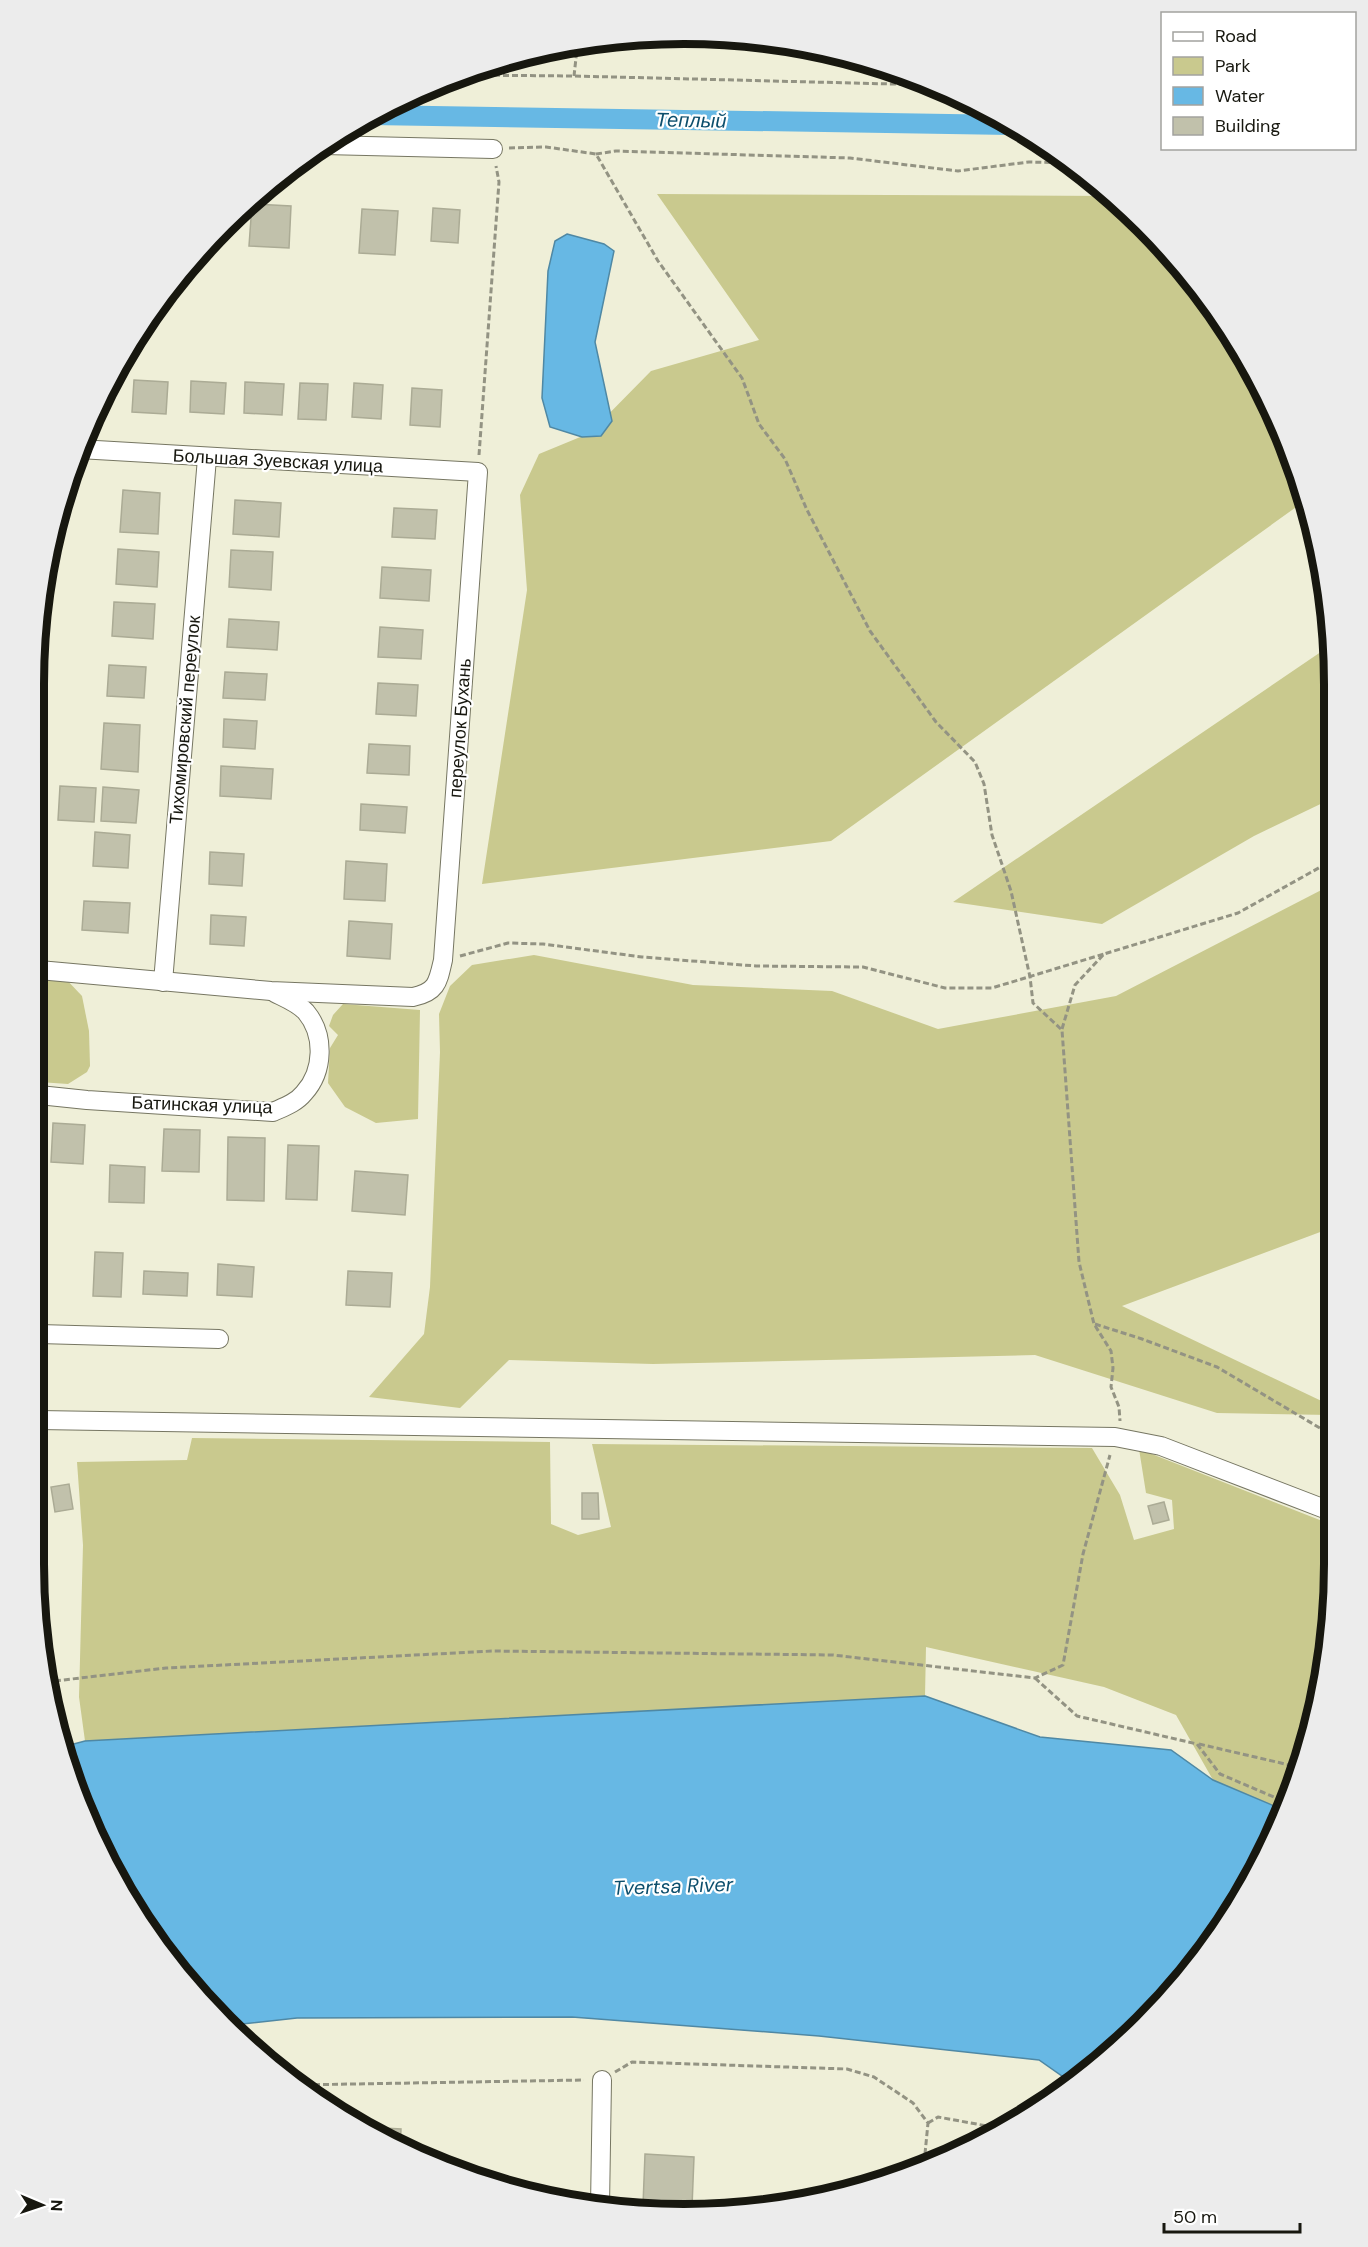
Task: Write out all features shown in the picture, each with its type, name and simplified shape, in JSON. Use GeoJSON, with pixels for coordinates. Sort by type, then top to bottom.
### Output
{"type":"FeatureCollection","features":[{"type":"Feature","properties":{"kind":"street"},"geometry":{"type":"LineString","coordinates":[[337,145],[493,148]]}},
{"type":"Feature","properties":{"kind":"street","name":"Большая Зуевская улица"},"geometry":{"type":"LineString","coordinates":[[88,450],[477,472]]}},
{"type":"Feature","properties":{"kind":"street","name":"Тихомировский переулок"},"geometry":{"type":"LineString","coordinates":[[164,982],[207,458]]}},
{"type":"Feature","properties":{"kind":"street","name":"переулок Бухань"},"geometry":{"type":"LineString","coordinates":[[437,984],[443,960],[477,472]]}},
{"type":"Feature","properties":{"kind":"street","name":"Батинская улица"},"geometry":{"type":"LineString","coordinates":[[44,970],[271,991],[413,997],[425,994],[437,984]]}},
{"type":"Feature","properties":{"kind":"street","name":"Батинская улица"},"geometry":{"type":"LineString","coordinates":[[44,1095],[273,1112],[290,1105],[304,1094],[314,1078],[320,1061],[320,1043],[315,1025],[305,1011],[271,991]]}},
{"type":"Feature","properties":{"kind":"street"},"geometry":{"type":"LineString","coordinates":[[44,1334],[219,1339]]}},
{"type":"Feature","properties":{"kind":"street"},"geometry":{"type":"LineString","coordinates":[[44,1420],[1118,1437],[1161,1446],[1324,1509]]}},
{"type":"Feature","properties":{"kind":"street"},"geometry":{"type":"LineString","coordinates":[[600,2198],[602,2080]]}},
{"type":"Feature","properties":{"kind":"path"},"geometry":{"type":"LineString","coordinates":[[574,76],[577,53]]}},
{"type":"Feature","properties":{"kind":"path"},"geometry":{"type":"LineString","coordinates":[[484,75],[909,84]]}},
{"type":"Feature","properties":{"kind":"path"},"geometry":{"type":"LineString","coordinates":[[477,472],[499,182],[493,148],[546,147],[596,154],[616,151],[850,158],[958,171],[1029,162],[1056,163]]}},
{"type":"Feature","properties":{"kind":"path"},"geometry":{"type":"LineString","coordinates":[[596,154],[658,261],[742,378],[759,424],[785,459],[807,510],[870,631],[936,722],[975,762],[984,784],[992,835],[1011,891],[1030,977],[1033,1003],[1062,1030]]}},
{"type":"Feature","properties":{"kind":"path"},"geometry":{"type":"LineString","coordinates":[[443,960],[508,943],[543,944],[642,957],[756,966],[863,967],[945,988],[992,988],[1238,913],[1324,865]]}},
{"type":"Feature","properties":{"kind":"path"},"geometry":{"type":"LineString","coordinates":[[55,1681],[166,1668],[493,1651],[833,1654],[1035,1678],[1063,1665],[1083,1554],[1118,1437],[1119,1407],[1111,1387],[1113,1368],[1111,1351],[1094,1324],[1079,1262],[1062,1030],[1075,985],[1104,954]]}},
{"type":"Feature","properties":{"kind":"path"},"geometry":{"type":"LineString","coordinates":[[1094,1324],[1217,1367],[1324,1430]]}},
{"type":"Feature","properties":{"kind":"path"},"geometry":{"type":"LineString","coordinates":[[1035,1678],[1077,1716],[1292,1766]]}},
{"type":"Feature","properties":{"kind":"path"},"geometry":{"type":"LineString","coordinates":[[1197,1743],[1220,1774],[1279,1799]]}},
{"type":"Feature","properties":{"kind":"path"},"geometry":{"type":"LineString","coordinates":[[313,2085],[602,2080],[632,2062],[847,2069],[874,2077],[913,2103],[928,2123],[925,2157]]}},
{"type":"Feature","properties":{"kind":"path"},"geometry":{"type":"LineString","coordinates":[[928,2123],[938,2117],[989,2126]]}},
{"type":"Feature","properties":{"kind":"green space"},"geometry":{"type":"Polygon","coordinates":[[[657,194],[1099,196],[1137,231],[1166,262],[1217,328],[1239,364],[1276,439],[1299,505],[831,841],[482,884],[527,590],[520,495],[539,454],[590,433],[651,371],[759,340],[657,194]]]}},
{"type":"Feature","properties":{"kind":"green space"},"geometry":{"type":"Polygon","coordinates":[[[1323,650],[1324,802],[1254,836],[1102,924],[953,902],[1323,650]]]}},
{"type":"Feature","properties":{"kind":"green space"},"geometry":{"type":"Polygon","coordinates":[[[1324,889],[1324,1231],[1122,1306],[1324,1402],[1324,1415],[1217,1413],[1035,1355],[653,1364],[509,1360],[460,1408],[369,1397],[424,1334],[430,1287],[440,1052],[439,1014],[450,986],[472,965],[534,955],[693,985],[832,991],[938,1029],[1116,996],[1324,889]]]}},
{"type":"Feature","properties":{"kind":"green space"},"geometry":{"type":"Polygon","coordinates":[[[44,976],[64,977],[82,996],[89,1031],[90,1066],[87,1072],[68,1084],[44,1082],[44,976]]]}},
{"type":"Feature","properties":{"kind":"green space"},"geometry":{"type":"Polygon","coordinates":[[[343,1004],[420,1010],[418,1119],[376,1123],[345,1107],[328,1083],[330,1048],[338,1035],[329,1026],[333,1015],[343,1004]]]}},
{"type":"Feature","properties":{"kind":"green space"},"geometry":{"type":"Polygon","coordinates":[[[192,1438],[550,1442],[551,1524],[578,1535],[611,1527],[592,1444],[1092,1448],[1120,1495],[1134,1540],[1174,1529],[1172,1500],[1146,1493],[1139,1449],[1324,1522],[1323,1605],[1319,1647],[1303,1729],[1276,1807],[1213,1780],[1176,1715],[1104,1687],[926,1647],[925,1696],[85,1741],[79,1697],[83,1545],[77,1462],[187,1460],[192,1438]]]}},
{"type":"Feature","properties":{"kind":"water"},"geometry":{"type":"Polygon","coordinates":[[[567,234],[604,244],[614,251],[595,342],[612,421],[601,436],[582,437],[550,427],[542,398],[548,271],[555,241],[567,234]]]}},
{"type":"Feature","properties":{"kind":"water","name":"Tvertsa River"},"geometry":{"type":"Polygon","coordinates":[[[925,1696],[1040,1737],[1171,1750],[1213,1780],[1276,1807],[1239,1883],[1217,1919],[1192,1953],[1137,2016],[1106,2045],[1065,2078],[1039,2060],[819,2036],[572,2017],[297,2018],[240,2024],[202,1985],[176,1953],[151,1919],[129,1883],[92,1808],[77,1769],[70,1745],[85,1741],[925,1696]]]}},
{"type":"Feature","properties":{"kind":"building"},"geometry":{"type":"Polygon","coordinates":[[[259,204],[291,206],[289,248],[249,246],[251,212],[259,204]]]}},
{"type":"Feature","properties":{"kind":"building"},"geometry":{"type":"Polygon","coordinates":[[[433,208],[460,210],[458,243],[431,241],[433,208]]]}},
{"type":"Feature","properties":{"kind":"building"},"geometry":{"type":"Polygon","coordinates":[[[362,209],[398,211],[395,255],[359,253],[362,209]]]}},
{"type":"Feature","properties":{"kind":"building"},"geometry":{"type":"Polygon","coordinates":[[[134,380],[168,382],[166,414],[132,412],[134,380]]]}},
{"type":"Feature","properties":{"kind":"building"},"geometry":{"type":"Polygon","coordinates":[[[191,381],[226,383],[224,414],[190,412],[191,381]]]}},
{"type":"Feature","properties":{"kind":"building"},"geometry":{"type":"Polygon","coordinates":[[[245,382],[284,384],[282,415],[244,413],[245,382]]]}},
{"type":"Feature","properties":{"kind":"building"},"geometry":{"type":"Polygon","coordinates":[[[300,383],[328,384],[326,420],[298,419],[300,383]]]}},
{"type":"Feature","properties":{"kind":"building"},"geometry":{"type":"Polygon","coordinates":[[[354,383],[383,385],[381,419],[352,417],[354,383]]]}},
{"type":"Feature","properties":{"kind":"building"},"geometry":{"type":"Polygon","coordinates":[[[412,388],[442,390],[440,427],[410,425],[412,388]]]}},
{"type":"Feature","properties":{"kind":"building"},"geometry":{"type":"Polygon","coordinates":[[[123,490],[160,493],[158,534],[120,532],[123,490]]]}},
{"type":"Feature","properties":{"kind":"building"},"geometry":{"type":"Polygon","coordinates":[[[235,500],[281,503],[279,537],[233,534],[235,500]]]}},
{"type":"Feature","properties":{"kind":"building"},"geometry":{"type":"Polygon","coordinates":[[[394,508],[437,510],[435,539],[392,537],[394,508]]]}},
{"type":"Feature","properties":{"kind":"building"},"geometry":{"type":"Polygon","coordinates":[[[118,549],[159,552],[157,587],[116,584],[118,549]]]}},
{"type":"Feature","properties":{"kind":"building"},"geometry":{"type":"Polygon","coordinates":[[[231,550],[273,552],[271,590],[229,587],[231,550]]]}},
{"type":"Feature","properties":{"kind":"building"},"geometry":{"type":"Polygon","coordinates":[[[382,567],[431,570],[429,601],[380,598],[382,567]]]}},
{"type":"Feature","properties":{"kind":"building"},"geometry":{"type":"Polygon","coordinates":[[[114,602],[155,604],[153,639],[112,636],[114,602]]]}},
{"type":"Feature","properties":{"kind":"building"},"geometry":{"type":"Polygon","coordinates":[[[229,619],[279,622],[277,650],[227,647],[229,619]]]}},
{"type":"Feature","properties":{"kind":"building"},"geometry":{"type":"Polygon","coordinates":[[[380,627],[423,630],[421,659],[378,657],[380,627]]]}},
{"type":"Feature","properties":{"kind":"building"},"geometry":{"type":"Polygon","coordinates":[[[109,665],[146,667],[144,698],[107,696],[109,665]]]}},
{"type":"Feature","properties":{"kind":"building"},"geometry":{"type":"Polygon","coordinates":[[[225,672],[267,674],[265,700],[223,698],[225,672]]]}},
{"type":"Feature","properties":{"kind":"building"},"geometry":{"type":"Polygon","coordinates":[[[378,683],[418,685],[416,716],[376,714],[378,683]]]}},
{"type":"Feature","properties":{"kind":"building"},"geometry":{"type":"Polygon","coordinates":[[[224,719],[257,721],[255,749],[223,747],[224,719]]]}},
{"type":"Feature","properties":{"kind":"building"},"geometry":{"type":"Polygon","coordinates":[[[104,723],[140,725],[138,772],[101,769],[104,723]]]}},
{"type":"Feature","properties":{"kind":"building"},"geometry":{"type":"Polygon","coordinates":[[[369,744],[410,746],[409,775],[367,773],[369,744]]]}},
{"type":"Feature","properties":{"kind":"building"},"geometry":{"type":"Polygon","coordinates":[[[221,766],[273,769],[271,799],[220,796],[221,766]]]}},
{"type":"Feature","properties":{"kind":"building"},"geometry":{"type":"Polygon","coordinates":[[[60,786],[96,788],[94,822],[58,820],[60,786]]]}},
{"type":"Feature","properties":{"kind":"building"},"geometry":{"type":"Polygon","coordinates":[[[103,787],[139,790],[136,823],[101,821],[103,787]]]}},
{"type":"Feature","properties":{"kind":"building"},"geometry":{"type":"Polygon","coordinates":[[[361,804],[407,807],[405,833],[360,830],[361,804]]]}},
{"type":"Feature","properties":{"kind":"building"},"geometry":{"type":"Polygon","coordinates":[[[95,832],[130,835],[128,868],[93,866],[95,832]]]}},
{"type":"Feature","properties":{"kind":"building"},"geometry":{"type":"Polygon","coordinates":[[[210,852],[244,854],[242,886],[209,884],[210,852]]]}},
{"type":"Feature","properties":{"kind":"building"},"geometry":{"type":"Polygon","coordinates":[[[346,861],[387,864],[385,901],[344,899],[346,861]]]}},
{"type":"Feature","properties":{"kind":"building"},"geometry":{"type":"Polygon","coordinates":[[[84,901],[130,903],[128,933],[82,930],[84,901]]]}},
{"type":"Feature","properties":{"kind":"building"},"geometry":{"type":"Polygon","coordinates":[[[211,915],[246,917],[244,946],[210,944],[211,915]]]}},
{"type":"Feature","properties":{"kind":"building"},"geometry":{"type":"Polygon","coordinates":[[[349,921],[392,924],[390,959],[347,956],[349,921]]]}},
{"type":"Feature","properties":{"kind":"building"},"geometry":{"type":"Polygon","coordinates":[[[53,1123],[85,1125],[83,1164],[51,1162],[53,1123]]]}},
{"type":"Feature","properties":{"kind":"building"},"geometry":{"type":"Polygon","coordinates":[[[164,1129],[200,1130],[199,1172],[162,1171],[164,1129]]]}},
{"type":"Feature","properties":{"kind":"building"},"geometry":{"type":"Polygon","coordinates":[[[228,1137],[265,1138],[264,1201],[227,1200],[228,1137]]]}},
{"type":"Feature","properties":{"kind":"building"},"geometry":{"type":"Polygon","coordinates":[[[288,1145],[319,1146],[317,1200],[286,1199],[288,1145]]]}},
{"type":"Feature","properties":{"kind":"building"},"geometry":{"type":"Polygon","coordinates":[[[110,1165],[145,1167],[144,1203],[109,1202],[110,1165]]]}},
{"type":"Feature","properties":{"kind":"building"},"geometry":{"type":"Polygon","coordinates":[[[355,1171],[408,1175],[405,1215],[352,1211],[355,1171]]]}},
{"type":"Feature","properties":{"kind":"building"},"geometry":{"type":"Polygon","coordinates":[[[95,1252],[123,1253],[121,1297],[93,1296],[95,1252]]]}},
{"type":"Feature","properties":{"kind":"building"},"geometry":{"type":"Polygon","coordinates":[[[218,1264],[254,1267],[252,1297],[217,1295],[218,1264]]]}},
{"type":"Feature","properties":{"kind":"building"},"geometry":{"type":"Polygon","coordinates":[[[144,1271],[188,1273],[187,1296],[143,1294],[144,1271]]]}},
{"type":"Feature","properties":{"kind":"building"},"geometry":{"type":"Polygon","coordinates":[[[348,1271],[392,1273],[390,1307],[346,1305],[348,1271]]]}},
{"type":"Feature","properties":{"kind":"building"},"geometry":{"type":"Polygon","coordinates":[[[69,1484],[73,1509],[55,1512],[51,1487],[69,1484]]]}},
{"type":"Feature","properties":{"kind":"building"},"geometry":{"type":"Polygon","coordinates":[[[582,1493],[598,1493],[599,1519],[582,1519],[582,1493]]]}},
{"type":"Feature","properties":{"kind":"building"},"geometry":{"type":"Polygon","coordinates":[[[1164,1502],[1169,1520],[1153,1524],[1148,1506],[1164,1502]]]}},
{"type":"Feature","properties":{"kind":"building"},"geometry":{"type":"Polygon","coordinates":[[[384,2128],[401,2129],[401,2137],[384,2128]]]}},
{"type":"Feature","properties":{"kind":"building"},"geometry":{"type":"Polygon","coordinates":[[[645,2154],[694,2157],[692,2204],[643,2202],[645,2154]]]}},
{"type":"Feature","properties":{"kind":"waterway","name":"Теплый"},"geometry":{"type":"LineString","coordinates":[[391,115],[996,125]]}}]}
